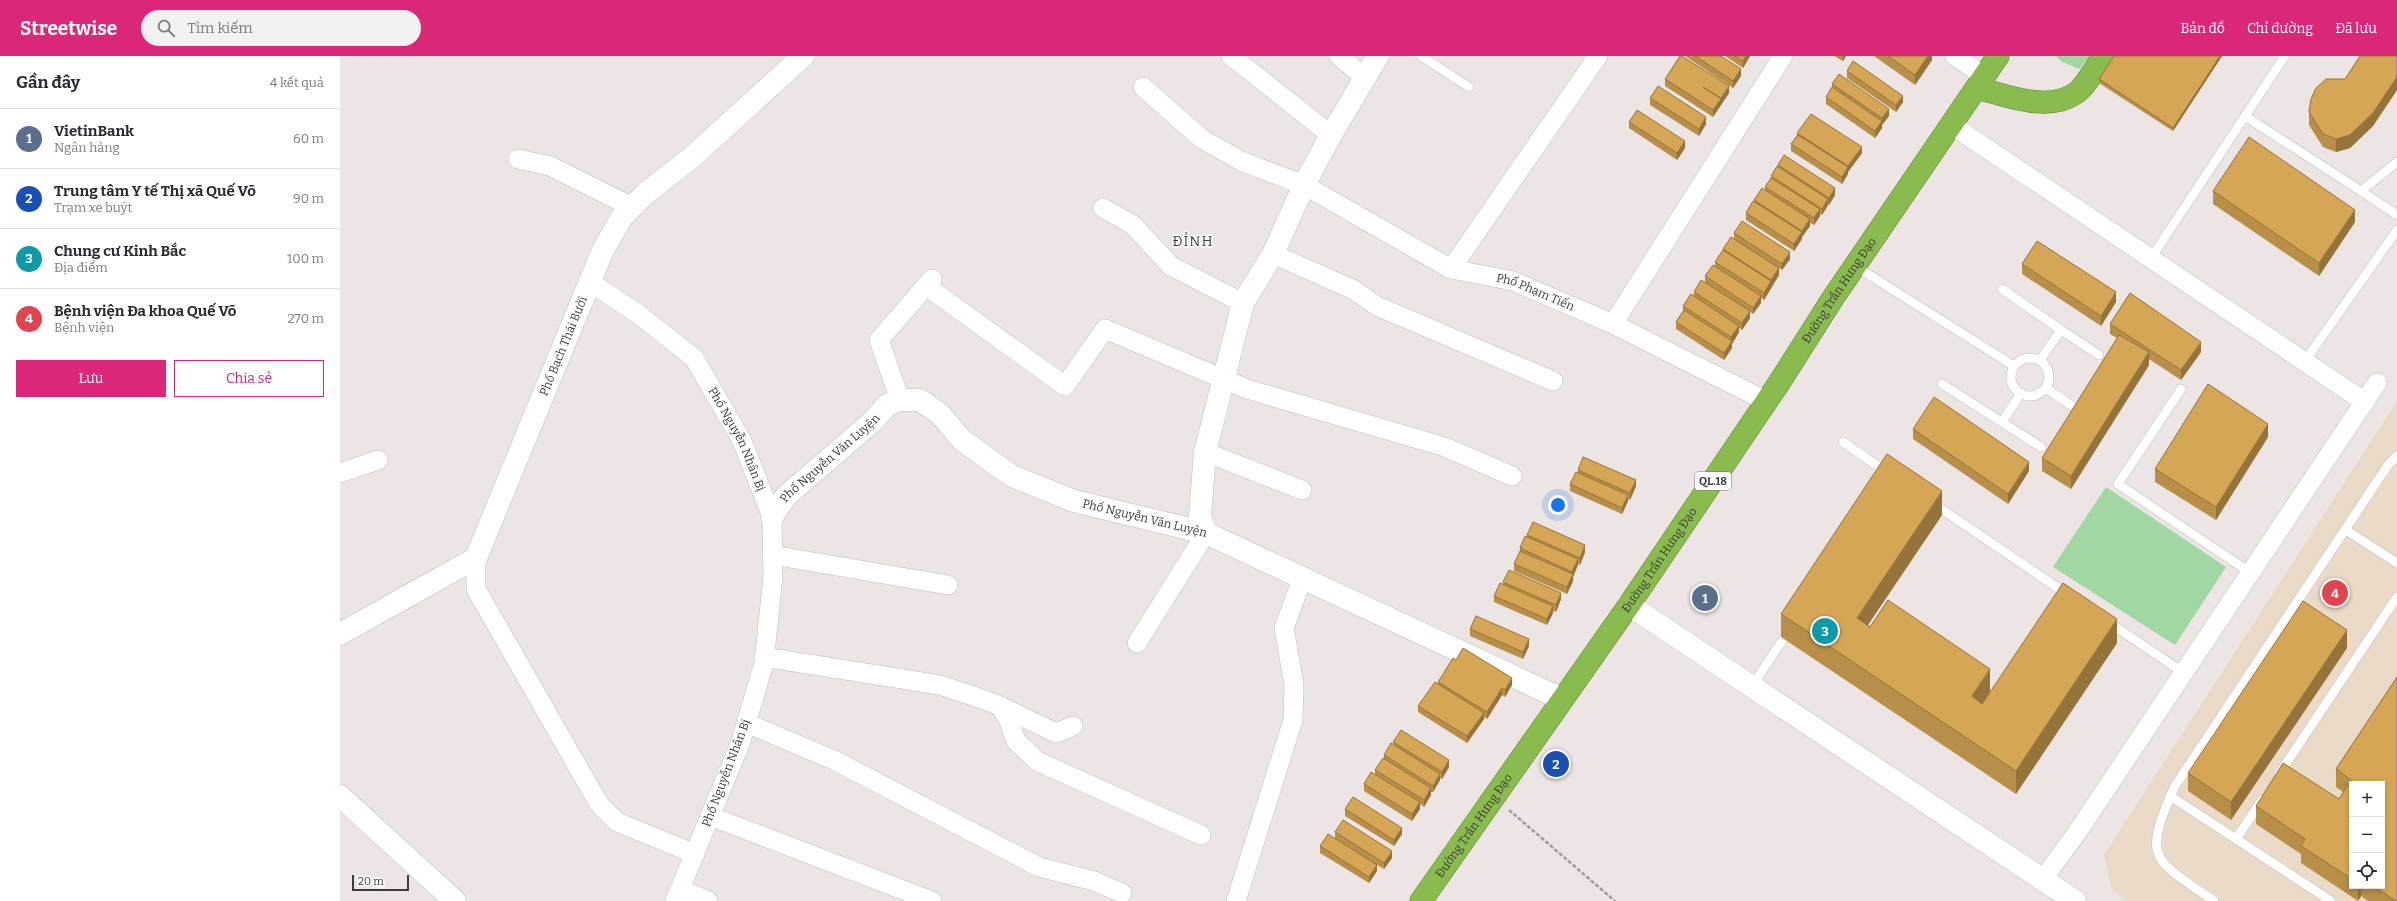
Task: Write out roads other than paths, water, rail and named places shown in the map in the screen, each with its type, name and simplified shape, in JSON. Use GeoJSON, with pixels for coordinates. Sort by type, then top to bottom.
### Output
{"type":"FeatureCollection","features":[{"type":"Feature","properties":{"kind":"highway","name":"Đường Trần Hưng Đạo"},"geometry":{"type":"LineString","coordinates":[[1421,901],[1495,798],[1562,699],[1629,605],[1950,124],[1998,56]]}},
{"type":"Feature","properties":{"kind":"highway"},"geometry":{"type":"LineString","coordinates":[[1980,82],[2022,100],[2052,102],[2076,93],[2103,56]]}},
{"type":"Feature","properties":{"kind":"street","name":"Phố Bạch Thái Bưởi"},"geometry":{"type":"LineString","coordinates":[[476,558],[603,250],[622,217],[646,192],[691,158],[803,56]]}},
{"type":"Feature","properties":{"kind":"street"},"geometry":{"type":"LineString","coordinates":[[1231,56],[1331,135]]}},
{"type":"Feature","properties":{"kind":"street"},"geometry":{"type":"LineString","coordinates":[[1339,56],[1364,77]]}},
{"type":"Feature","properties":{"kind":"street"},"geometry":{"type":"LineString","coordinates":[[1137,643],[1206,533],[1200,516],[1205,452],[1225,379],[1243,303],[1273,254],[1304,185],[1331,135],[1351,104],[1364,77],[1378,56]]}},
{"type":"Feature","properties":{"kind":"street"},"geometry":{"type":"LineString","coordinates":[[1451,269],[1598,56]]}},
{"type":"Feature","properties":{"kind":"street"},"geometry":{"type":"LineString","coordinates":[[1613,324],[1783,56]]}},
{"type":"Feature","properties":{"kind":"street"},"geometry":{"type":"LineString","coordinates":[[1955,56],[1980,82]]}},
{"type":"Feature","properties":{"kind":"street","name":"Phố Phạm Tiến"},"geometry":{"type":"LineString","coordinates":[[1143,87],[1202,139],[1241,161],[1304,185],[1451,269],[1513,281],[1613,324],[1766,401]]}},
{"type":"Feature","properties":{"kind":"street"},"geometry":{"type":"LineString","coordinates":[[1950,124],[2365,402]]}},
{"type":"Feature","properties":{"kind":"street"},"geometry":{"type":"LineString","coordinates":[[518,159],[550,166],[632,207]]}},
{"type":"Feature","properties":{"kind":"street"},"geometry":{"type":"LineString","coordinates":[[1103,208],[1133,225],[1171,266],[1243,303]]}},
{"type":"Feature","properties":{"kind":"street"},"geometry":{"type":"LineString","coordinates":[[1273,254],[1354,290],[1377,306],[1553,381]]}},
{"type":"Feature","properties":{"kind":"street","name":"Phố Nguyễn Nhân Bị"},"geometry":{"type":"LineString","coordinates":[[590,282],[638,314],[694,358],[742,441],[772,517],[773,576],[764,658],[740,744],[678,895]]}},
{"type":"Feature","properties":{"kind":"street"},"geometry":{"type":"LineString","coordinates":[[900,400],[880,340],[929,282],[1064,386],[1105,329],[1247,389],[1445,447],[1512,476]]}},
{"type":"Feature","properties":{"kind":"street"},"geometry":{"type":"LineString","coordinates":[[2043,879],[2076,834],[2377,383]]}},
{"type":"Feature","properties":{"kind":"street","name":"Phố Nguyễn Văn Luyện"},"geometry":{"type":"LineString","coordinates":[[772,517],[786,496],[873,422],[887,405],[900,400],[920,400],[940,414],[962,440],[1012,476],[1074,501],[1206,533],[1562,699]]}},
{"type":"Feature","properties":{"kind":"street"},"geometry":{"type":"LineString","coordinates":[[1205,452],[1302,490]]}},
{"type":"Feature","properties":{"kind":"street"},"geometry":{"type":"LineString","coordinates":[[340,473],[378,460]]}},
{"type":"Feature","properties":{"kind":"street"},"geometry":{"type":"LineString","coordinates":[[772,555],[948,585]]}},
{"type":"Feature","properties":{"kind":"street"},"geometry":{"type":"LineString","coordinates":[[340,634],[476,558],[476,589],[599,804],[617,822],[694,854]]}},
{"type":"Feature","properties":{"kind":"street"},"geometry":{"type":"LineString","coordinates":[[1236,901],[1293,720],[1294,685],[1284,628],[1302,578]]}},
{"type":"Feature","properties":{"kind":"street"},"geometry":{"type":"LineString","coordinates":[[1629,605],[2074,901]]}},
{"type":"Feature","properties":{"kind":"street"},"geometry":{"type":"LineString","coordinates":[[764,658],[940,685],[1000,706],[1056,733],[1073,726]]}},
{"type":"Feature","properties":{"kind":"street"},"geometry":{"type":"LineString","coordinates":[[1000,706],[1008,719],[1016,741],[1037,761],[1201,834]]}},
{"type":"Feature","properties":{"kind":"street"},"geometry":{"type":"LineString","coordinates":[[746,723],[834,760],[1038,867],[1094,880],[1122,893]]}},
{"type":"Feature","properties":{"kind":"street"},"geometry":{"type":"LineString","coordinates":[[340,796],[455,901]]}},
{"type":"Feature","properties":{"kind":"street"},"geometry":{"type":"LineString","coordinates":[[710,816],[932,901]]}},
{"type":"Feature","properties":{"kind":"street"},"geometry":{"type":"LineString","coordinates":[[678,895],[708,901]]}},
{"type":"Feature","properties":{"kind":"lane"},"geometry":{"type":"LineString","coordinates":[[1421,56],[1469,86]]}},
{"type":"Feature","properties":{"kind":"lane"},"geometry":{"type":"LineString","coordinates":[[2150,258],[2285,56]]}},
{"type":"Feature","properties":{"kind":"lane"},"geometry":{"type":"LineString","coordinates":[[2245,116],[2397,215]]}},
{"type":"Feature","properties":{"kind":"lane"},"geometry":{"type":"LineString","coordinates":[[2361,191],[2397,162]]}},
{"type":"Feature","properties":{"kind":"lane"},"geometry":{"type":"LineString","coordinates":[[2305,361],[2397,230]]}},
{"type":"Feature","properties":{"kind":"lane"},"geometry":{"type":"LineString","coordinates":[[1855,266],[2014,366]]}},
{"type":"Feature","properties":{"kind":"lane"},"geometry":{"type":"LineString","coordinates":[[2002,289],[2099,355]]}},
{"type":"Feature","properties":{"kind":"lane"},"geometry":{"type":"LineString","coordinates":[[2040,360],[2061,330]]}},
{"type":"Feature","properties":{"kind":"lane"},"geometry":{"type":"LineString","coordinates":[[2028,358],[2040,360],[2048,370],[2050,377],[2046,388],[2036,396],[2021,394],[2011,381],[2014,366],[2022,360],[2028,358]]}},
{"type":"Feature","properties":{"kind":"lane"},"geometry":{"type":"LineString","coordinates":[[1942,384],[2041,447]]}},
{"type":"Feature","properties":{"kind":"lane"},"geometry":{"type":"LineString","coordinates":[[2046,388],[2075,408]]}},
{"type":"Feature","properties":{"kind":"lane"},"geometry":{"type":"LineString","coordinates":[[2181,389],[2118,484],[2251,573]]}},
{"type":"Feature","properties":{"kind":"lane"},"geometry":{"type":"LineString","coordinates":[[2002,422],[2021,394]]}},
{"type":"Feature","properties":{"kind":"lane"},"geometry":{"type":"LineString","coordinates":[[1843,442],[1894,477],[1889,483]]}},
{"type":"Feature","properties":{"kind":"lane"},"geometry":{"type":"LineString","coordinates":[[2214,901],[2166,868],[2157,854],[2155,839],[2160,818],[2175,786],[2388,465],[2397,456]]}},
{"type":"Feature","properties":{"kind":"lane"},"geometry":{"type":"LineString","coordinates":[[1920,494],[2079,602]]}},
{"type":"Feature","properties":{"kind":"lane"},"geometry":{"type":"LineString","coordinates":[[2346,530],[2397,563]]}},
{"type":"Feature","properties":{"kind":"lane"},"geometry":{"type":"LineString","coordinates":[[2275,780],[2397,597]]}},
{"type":"Feature","properties":{"kind":"lane"},"geometry":{"type":"LineString","coordinates":[[2099,615],[2184,673]]}},
{"type":"Feature","properties":{"kind":"lane"},"geometry":{"type":"LineString","coordinates":[[1752,686],[1796,621]]}},
{"type":"Feature","properties":{"kind":"lane"},"geometry":{"type":"LineString","coordinates":[[2236,839],[2267,793]]}},
{"type":"Feature","properties":{"kind":"lane"},"geometry":{"type":"LineString","coordinates":[[2170,796],[2328,900]]}},
{"type":"Feature","properties":{"kind":"place","name":"Bệnh viện Đa khoa Quế Võ"},"geometry":{"type":"Point","coordinates":[2335,593]}},
{"type":"Feature","properties":{"kind":"place","name":"VietinBank"},"geometry":{"type":"Point","coordinates":[1705,598]}},
{"type":"Feature","properties":{"kind":"place","name":"Chung cư Kinh Bắc"},"geometry":{"type":"Point","coordinates":[1825,631]}},
{"type":"Feature","properties":{"kind":"place","name":"Trung tâm Y tế Thị xã Quế Võ"},"geometry":{"type":"Point","coordinates":[1556,764]}},
{"type":"Feature","properties":{"kind":"district","name":"ĐỈNH"},"geometry":{"type":"Point","coordinates":[1193,241]}}]}
